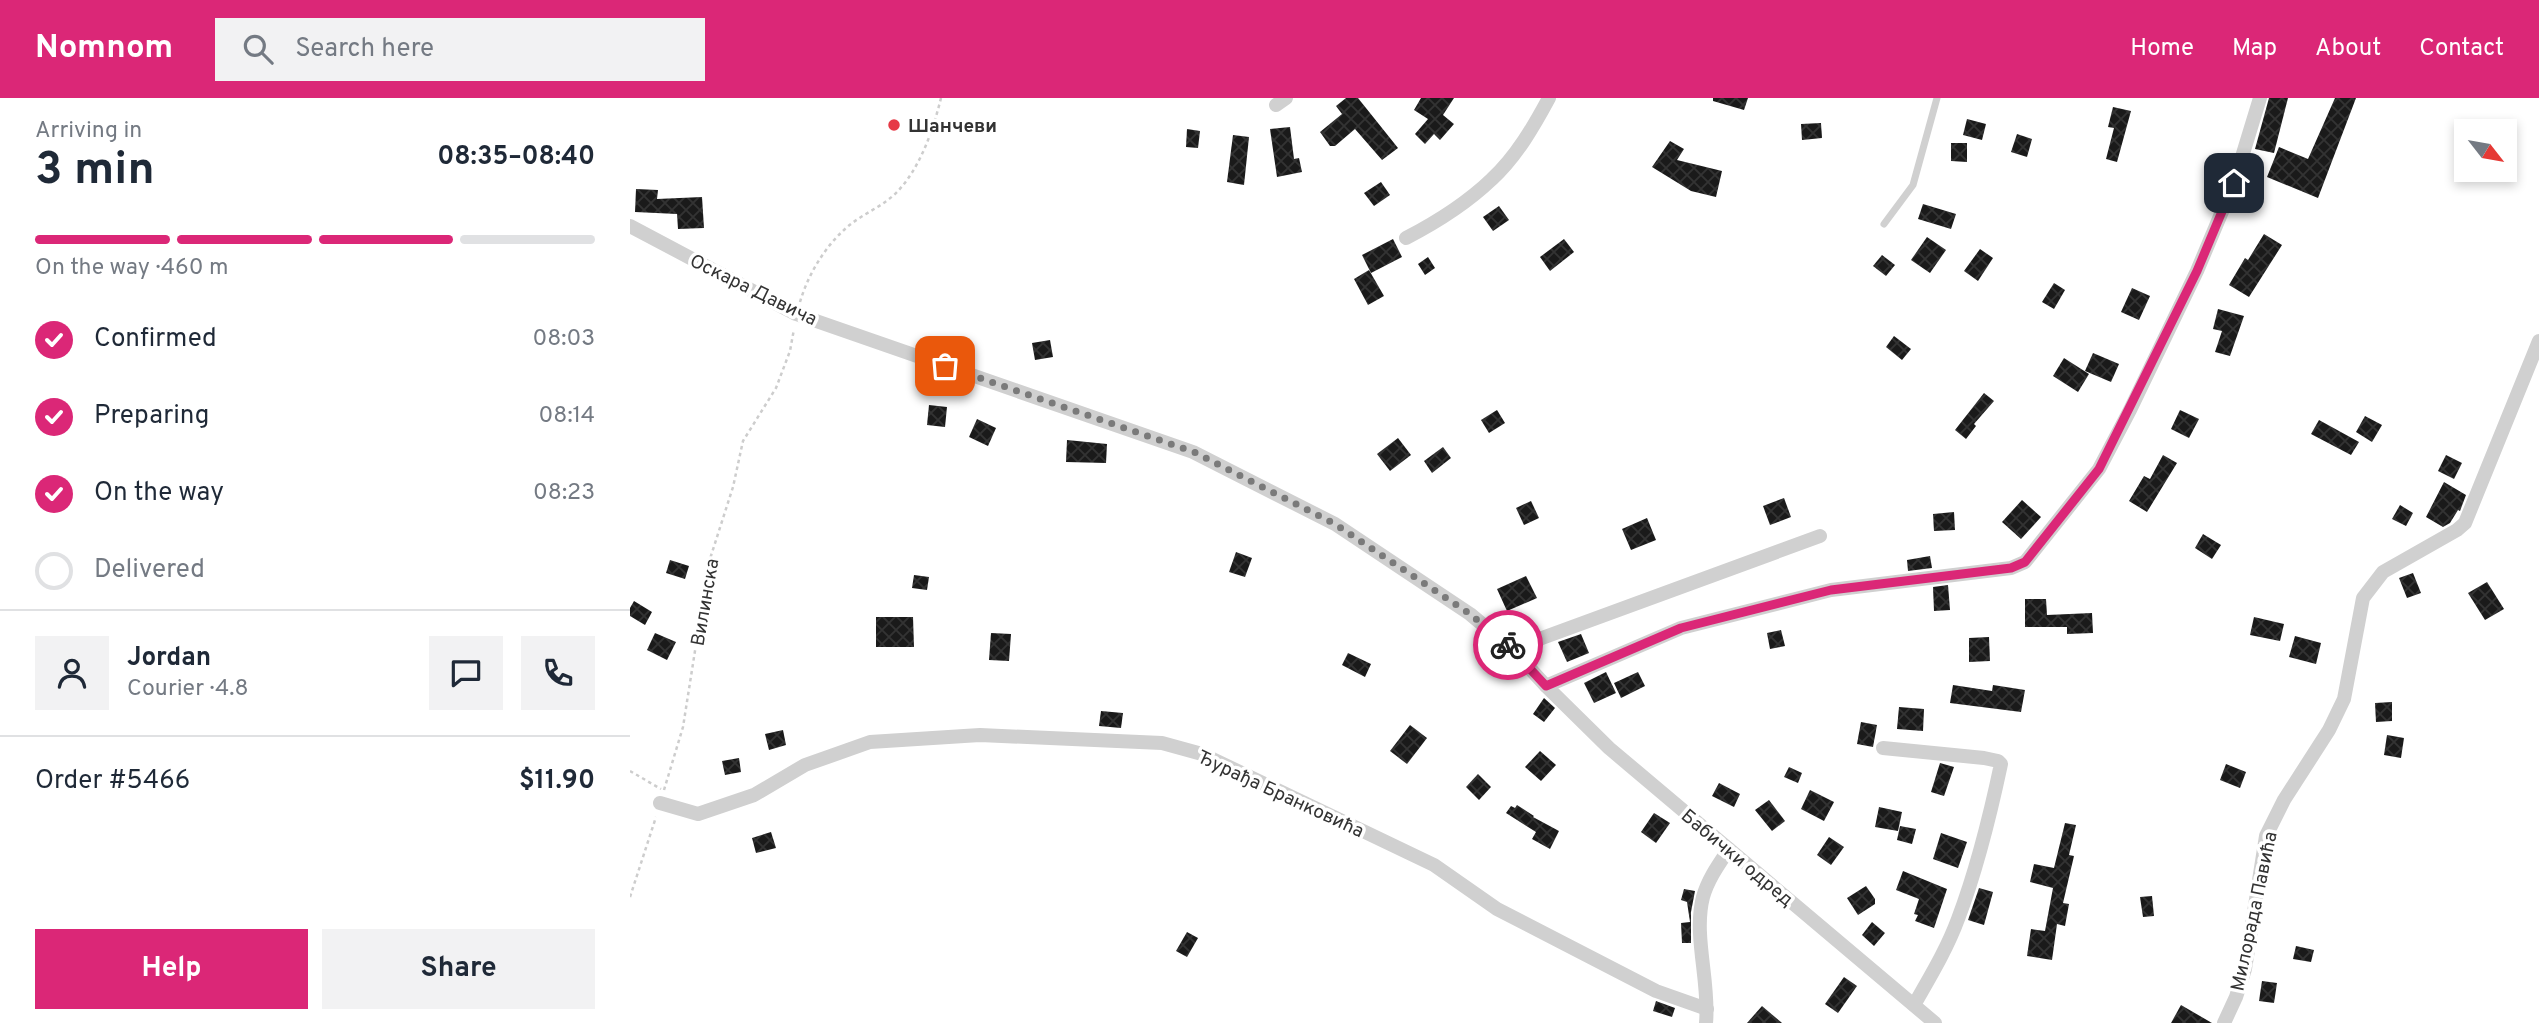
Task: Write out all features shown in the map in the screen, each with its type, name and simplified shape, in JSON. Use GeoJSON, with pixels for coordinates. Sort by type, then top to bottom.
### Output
{"type":"FeatureCollection","features":[{"type":"Feature","properties":{"kind":"street"},"geometry":{"type":"LineString","coordinates":[[1406,238],[1439,221],[1494,178],[1531,130],[1549,98]]}},
{"type":"Feature","properties":{"kind":"street"},"geometry":{"type":"LineString","coordinates":[[1546,686],[1681,628],[1831,590],[2011,568],[2025,562],[2099,469],[2130,410],[2197,271],[2234,183],[2260,98]]}},
{"type":"Feature","properties":{"kind":"street","name":"Оскара Давича"},"geometry":{"type":"LineString","coordinates":[[630,226],[796,314],[1194,452],[1335,524],[1470,614],[1512,649],[1546,686]]}},
{"type":"Feature","properties":{"kind":"street","name":"Милорада Павића"},"geometry":{"type":"LineString","coordinates":[[2224,1023],[2236,998],[2245,969],[2266,836],[2284,800],[2329,730],[2344,699],[2364,598],[2383,572],[2465,523],[2539,341]]}},
{"type":"Feature","properties":{"kind":"street"},"geometry":{"type":"LineString","coordinates":[[1512,649],[1820,536]]}},
{"type":"Feature","properties":{"kind":"street","name":"Бабички одред"},"geometry":{"type":"LineString","coordinates":[[1546,686],[1609,748],[1935,1023]]}},
{"type":"Feature","properties":{"kind":"street","name":"Ђурађа Бранковића"},"geometry":{"type":"LineString","coordinates":[[662,797],[698,814],[754,795],[805,765],[870,742],[980,735],[1162,743],[1202,754],[1434,865],[1497,909],[1707,1016]]}},
{"type":"Feature","properties":{"kind":"street"},"geometry":{"type":"LineString","coordinates":[[1883,748],[1984,758],[2001,764],[1988,822],[1958,920],[1914,1005]]}},
{"type":"Feature","properties":{"kind":"street"},"geometry":{"type":"LineString","coordinates":[[1707,1016],[1700,910],[1707,886],[1729,849]]}},
{"type":"Feature","properties":{"kind":"lane"},"geometry":{"type":"LineString","coordinates":[[1884,224],[1913,185],[1937,98]]}},
{"type":"Feature","properties":{"kind":"path","name":"Вилинска"},"geometry":{"type":"LineString","coordinates":[[630,897],[684,726],[709,562],[733,487],[743,442],[776,388],[790,351],[796,314],[804,288],[820,257],[845,229],[895,194],[909,179],[923,152],[941,98]]}},
{"type":"Feature","properties":{"kind":"path"},"geometry":{"type":"LineString","coordinates":[[630,771],[662,797]]}},
{"type":"Feature","properties":{"kind":"building"},"geometry":{"type":"Polygon","coordinates":[[[1346,98],[1358,98],[1398,148],[1382,160],[1355,129],[1335,146],[1330,146],[1320,132],[1342,114],[1336,106],[1346,98]]]}},
{"type":"Feature","properties":{"kind":"building"},"geometry":{"type":"Polygon","coordinates":[[[1421,98],[1454,98],[1443,115],[1454,124],[1440,140],[1434,134],[1425,144],[1415,134],[1428,119],[1414,110],[1421,98]]]}},
{"type":"Feature","properties":{"kind":"building"},"geometry":{"type":"Polygon","coordinates":[[[1713,98],[1748,98],[1744,110],[1713,101],[1713,98]]]}},
{"type":"Feature","properties":{"kind":"building"},"geometry":{"type":"Polygon","coordinates":[[[2269,98],[2288,98],[2274,153],[2255,149],[2269,98]]]}},
{"type":"Feature","properties":{"kind":"building"},"geometry":{"type":"Polygon","coordinates":[[[2335,98],[2356,98],[2318,198],[2267,177],[2279,147],[2308,159],[2335,98]]]}},
{"type":"Feature","properties":{"kind":"building"},"geometry":{"type":"Polygon","coordinates":[[[2113,107],[2131,111],[2117,162],[2106,159],[2114,128],[2108,127],[2113,107]]]}},
{"type":"Feature","properties":{"kind":"building"},"geometry":{"type":"Polygon","coordinates":[[[1967,119],[1986,124],[1982,140],[1963,135],[1967,119]]]}},
{"type":"Feature","properties":{"kind":"building"},"geometry":{"type":"Polygon","coordinates":[[[1821,123],[1822,138],[1802,140],[1801,124],[1821,123]]]}},
{"type":"Feature","properties":{"kind":"building"},"geometry":{"type":"Polygon","coordinates":[[[1290,127],[1294,159],[1299,158],[1302,172],[1277,177],[1270,129],[1290,127]]]}},
{"type":"Feature","properties":{"kind":"building"},"geometry":{"type":"Polygon","coordinates":[[[1187,129],[1200,131],[1198,148],[1186,147],[1187,129]]]}},
{"type":"Feature","properties":{"kind":"building"},"geometry":{"type":"Polygon","coordinates":[[[2017,134],[2032,139],[2027,157],[2011,152],[2017,134]]]}},
{"type":"Feature","properties":{"kind":"building"},"geometry":{"type":"Polygon","coordinates":[[[1233,135],[1249,137],[1244,185],[1227,182],[1233,135]]]}},
{"type":"Feature","properties":{"kind":"building"},"geometry":{"type":"Polygon","coordinates":[[[1670,141],[1684,149],[1677,160],[1722,171],[1716,197],[1691,191],[1652,167],[1670,141]]]}},
{"type":"Feature","properties":{"kind":"building"},"geometry":{"type":"Polygon","coordinates":[[[1951,143],[1967,143],[1967,162],[1951,161],[1951,143]]]}},
{"type":"Feature","properties":{"kind":"building"},"geometry":{"type":"Polygon","coordinates":[[[1381,182],[1390,195],[1374,206],[1364,193],[1381,182]]]}},
{"type":"Feature","properties":{"kind":"building"},"geometry":{"type":"Polygon","coordinates":[[[636,189],[658,190],[657,199],[702,197],[704,228],[678,229],[677,214],[635,212],[636,189]]]}},
{"type":"Feature","properties":{"kind":"building"},"geometry":{"type":"Polygon","coordinates":[[[1923,204],[1956,214],[1951,229],[1918,219],[1923,204]]]}},
{"type":"Feature","properties":{"kind":"building"},"geometry":{"type":"Polygon","coordinates":[[[1499,206],[1509,220],[1493,231],[1483,217],[1499,206]]]}},
{"type":"Feature","properties":{"kind":"building"},"geometry":{"type":"Polygon","coordinates":[[[2264,234],[2282,245],[2249,297],[2229,285],[2264,234]]]}},
{"type":"Feature","properties":{"kind":"building"},"geometry":{"type":"Polygon","coordinates":[[[1927,237],[1946,250],[1930,273],[1911,260],[1927,237]]]}},
{"type":"Feature","properties":{"kind":"building"},"geometry":{"type":"Polygon","coordinates":[[[1393,239],[1402,257],[1371,273],[1362,255],[1393,239]]]}},
{"type":"Feature","properties":{"kind":"building"},"geometry":{"type":"Polygon","coordinates":[[[1564,239],[1574,252],[1550,271],[1540,257],[1564,239]]]}},
{"type":"Feature","properties":{"kind":"building"},"geometry":{"type":"Polygon","coordinates":[[[1980,249],[1993,258],[1978,281],[1964,271],[1980,249]]]}},
{"type":"Feature","properties":{"kind":"building"},"geometry":{"type":"Polygon","coordinates":[[[1882,255],[1895,265],[1886,276],[1873,266],[1882,255]]]}},
{"type":"Feature","properties":{"kind":"building"},"geometry":{"type":"Polygon","coordinates":[[[1428,257],[1435,268],[1425,275],[1418,264],[1428,257]]]}},
{"type":"Feature","properties":{"kind":"building"},"geometry":{"type":"Polygon","coordinates":[[[1369,270],[1384,296],[1368,305],[1354,279],[1369,270]]]}},
{"type":"Feature","properties":{"kind":"building"},"geometry":{"type":"Polygon","coordinates":[[[2054,283],[2065,290],[2054,309],[2042,302],[2054,283]]]}},
{"type":"Feature","properties":{"kind":"building"},"geometry":{"type":"Polygon","coordinates":[[[2132,288],[2150,296],[2139,320],[2121,312],[2132,288]]]}},
{"type":"Feature","properties":{"kind":"building"},"geometry":{"type":"Polygon","coordinates":[[[2218,309],[2244,316],[2230,356],[2215,352],[2222,331],[2213,329],[2218,309]]]}},
{"type":"Feature","properties":{"kind":"building"},"geometry":{"type":"Polygon","coordinates":[[[1894,336],[1911,349],[1902,360],[1886,347],[1894,336]]]}},
{"type":"Feature","properties":{"kind":"building"},"geometry":{"type":"Polygon","coordinates":[[[1050,340],[1053,357],[1035,360],[1032,343],[1050,340]]]}},
{"type":"Feature","properties":{"kind":"building"},"geometry":{"type":"Polygon","coordinates":[[[2093,353],[2119,364],[2111,382],[2085,371],[2093,353]]]}},
{"type":"Feature","properties":{"kind":"building"},"geometry":{"type":"Polygon","coordinates":[[[2064,358],[2089,374],[2078,392],[2053,376],[2064,358]]]}},
{"type":"Feature","properties":{"kind":"building"},"geometry":{"type":"Polygon","coordinates":[[[1984,393],[1994,401],[1974,424],[1976,426],[1966,439],[1955,430],[1984,393]]]}},
{"type":"Feature","properties":{"kind":"building"},"geometry":{"type":"Polygon","coordinates":[[[929,405],[947,407],[945,427],[927,425],[929,405]]]}},
{"type":"Feature","properties":{"kind":"building"},"geometry":{"type":"Polygon","coordinates":[[[1497,410],[1505,423],[1489,433],[1481,420],[1497,410]]]}},
{"type":"Feature","properties":{"kind":"building"},"geometry":{"type":"Polygon","coordinates":[[[2180,410],[2199,419],[2189,438],[2171,429],[2180,410]]]}},
{"type":"Feature","properties":{"kind":"building"},"geometry":{"type":"Polygon","coordinates":[[[2365,416],[2382,425],[2372,442],[2356,432],[2365,416]]]}},
{"type":"Feature","properties":{"kind":"building"},"geometry":{"type":"Polygon","coordinates":[[[977,419],[996,428],[988,446],[969,437],[977,419]]]}},
{"type":"Feature","properties":{"kind":"building"},"geometry":{"type":"Polygon","coordinates":[[[2319,420],[2359,442],[2351,455],[2311,434],[2319,420]]]}},
{"type":"Feature","properties":{"kind":"building"},"geometry":{"type":"Polygon","coordinates":[[[1398,438],[1411,455],[1390,471],[1377,454],[1398,438]]]}},
{"type":"Feature","properties":{"kind":"building"},"geometry":{"type":"Polygon","coordinates":[[[1067,440],[1107,444],[1106,463],[1066,462],[1067,440]]]}},
{"type":"Feature","properties":{"kind":"building"},"geometry":{"type":"Polygon","coordinates":[[[1443,447],[1451,458],[1432,473],[1424,461],[1443,447]]]}},
{"type":"Feature","properties":{"kind":"building"},"geometry":{"type":"Polygon","coordinates":[[[2163,455],[2177,463],[2147,512],[2129,501],[2144,476],[2150,479],[2163,455]]]}},
{"type":"Feature","properties":{"kind":"building"},"geometry":{"type":"Polygon","coordinates":[[[2446,455],[2462,463],[2454,479],[2438,471],[2446,455]]]}},
{"type":"Feature","properties":{"kind":"building"},"geometry":{"type":"Polygon","coordinates":[[[2444,482],[2466,495],[2460,511],[2443,527],[2426,517],[2444,482]]]}},
{"type":"Feature","properties":{"kind":"building"},"geometry":{"type":"Polygon","coordinates":[[[1784,498],[1791,517],[1770,525],[1763,506],[1784,498]]]}},
{"type":"Feature","properties":{"kind":"building"},"geometry":{"type":"Polygon","coordinates":[[[2022,500],[2041,517],[2021,539],[2002,522],[2022,500]]]}},
{"type":"Feature","properties":{"kind":"building"},"geometry":{"type":"Polygon","coordinates":[[[1531,501],[1539,518],[1524,525],[1516,508],[1531,501]]]}},
{"type":"Feature","properties":{"kind":"building"},"geometry":{"type":"Polygon","coordinates":[[[2400,505],[2413,513],[2406,526],[2392,519],[2400,505]]]}},
{"type":"Feature","properties":{"kind":"building"},"geometry":{"type":"Polygon","coordinates":[[[1954,512],[1955,530],[1934,531],[1933,514],[1954,512]]]}},
{"type":"Feature","properties":{"kind":"building"},"geometry":{"type":"Polygon","coordinates":[[[1647,518],[1656,540],[1631,550],[1622,529],[1647,518]]]}},
{"type":"Feature","properties":{"kind":"building"},"geometry":{"type":"Polygon","coordinates":[[[2203,534],[2221,545],[2212,559],[2195,548],[2203,534]]]}},
{"type":"Feature","properties":{"kind":"building"},"geometry":{"type":"Polygon","coordinates":[[[1236,552],[1252,558],[1245,577],[1229,572],[1236,552]]]}},
{"type":"Feature","properties":{"kind":"building"},"geometry":{"type":"Polygon","coordinates":[[[1930,556],[1932,568],[1908,571],[1907,560],[1930,556]]]}},
{"type":"Feature","properties":{"kind":"building"},"geometry":{"type":"Polygon","coordinates":[[[670,560],[689,566],[685,579],[666,573],[670,560]]]}},
{"type":"Feature","properties":{"kind":"building"},"geometry":{"type":"Polygon","coordinates":[[[2413,573],[2421,593],[2407,598],[2399,578],[2413,573]]]}},
{"type":"Feature","properties":{"kind":"building"},"geometry":{"type":"Polygon","coordinates":[[[914,575],[929,577],[927,590],[912,588],[914,575]]]}},
{"type":"Feature","properties":{"kind":"building"},"geometry":{"type":"Polygon","coordinates":[[[1526,576],[1537,598],[1507,611],[1497,589],[1526,576]]]}},
{"type":"Feature","properties":{"kind":"building"},"geometry":{"type":"Polygon","coordinates":[[[2487,582],[2504,609],[2485,620],[2468,593],[2487,582]]]}},
{"type":"Feature","properties":{"kind":"building"},"geometry":{"type":"Polygon","coordinates":[[[1948,585],[1950,610],[1934,611],[1933,587],[1948,585]]]}},
{"type":"Feature","properties":{"kind":"building"},"geometry":{"type":"Polygon","coordinates":[[[2025,599],[2046,599],[2047,615],[2092,613],[2093,633],[2067,634],[2067,627],[2025,627],[2025,599]]]}},
{"type":"Feature","properties":{"kind":"building"},"geometry":{"type":"Polygon","coordinates":[[[634,601],[652,612],[645,625],[630,616],[634,601]]]}},
{"type":"Feature","properties":{"kind":"building"},"geometry":{"type":"Polygon","coordinates":[[[876,617],[913,617],[914,647],[876,647],[876,617]]]}},
{"type":"Feature","properties":{"kind":"building"},"geometry":{"type":"Polygon","coordinates":[[[2254,617],[2284,624],[2280,641],[2250,635],[2254,617]]]}},
{"type":"Feature","properties":{"kind":"building"},"geometry":{"type":"Polygon","coordinates":[[[1781,630],[1785,646],[1770,649],[1767,633],[1781,630]]]}},
{"type":"Feature","properties":{"kind":"building"},"geometry":{"type":"Polygon","coordinates":[[[655,633],[676,642],[667,660],[647,650],[655,633]]]}},
{"type":"Feature","properties":{"kind":"building"},"geometry":{"type":"Polygon","coordinates":[[[991,633],[1011,634],[1009,661],[989,660],[991,633]]]}},
{"type":"Feature","properties":{"kind":"building"},"geometry":{"type":"Polygon","coordinates":[[[1581,634],[1589,653],[1567,662],[1558,642],[1581,634]]]}},
{"type":"Feature","properties":{"kind":"building"},"geometry":{"type":"Polygon","coordinates":[[[2295,636],[2321,643],[2316,664],[2289,657],[2295,636]]]}},
{"type":"Feature","properties":{"kind":"building"},"geometry":{"type":"Polygon","coordinates":[[[1989,637],[1990,661],[1969,662],[1969,638],[1989,637]]]}},
{"type":"Feature","properties":{"kind":"building"},"geometry":{"type":"Polygon","coordinates":[[[1348,653],[1371,664],[1365,677],[1342,665],[1348,653]]]}},
{"type":"Feature","properties":{"kind":"building"},"geometry":{"type":"Polygon","coordinates":[[[1606,672],[1616,693],[1594,703],[1584,683],[1606,672]]]}},
{"type":"Feature","properties":{"kind":"building"},"geometry":{"type":"Polygon","coordinates":[[[1638,672],[1645,686],[1621,698],[1614,683],[1638,672]]]}},
{"type":"Feature","properties":{"kind":"building"},"geometry":{"type":"Polygon","coordinates":[[[1953,685],[1992,691],[1993,685],[2025,690],[2021,712],[1950,703],[1953,685]]]}},
{"type":"Feature","properties":{"kind":"building"},"geometry":{"type":"Polygon","coordinates":[[[1544,698],[1555,708],[1544,722],[1533,714],[1544,698]]]}},
{"type":"Feature","properties":{"kind":"building"},"geometry":{"type":"Polygon","coordinates":[[[2392,702],[2392,721],[2376,722],[2375,703],[2392,702]]]}},
{"type":"Feature","properties":{"kind":"building"},"geometry":{"type":"Polygon","coordinates":[[[1899,707],[1924,709],[1923,731],[1897,729],[1899,707]]]}},
{"type":"Feature","properties":{"kind":"building"},"geometry":{"type":"Polygon","coordinates":[[[1101,711],[1123,713],[1121,728],[1099,726],[1101,711]]]}},
{"type":"Feature","properties":{"kind":"building"},"geometry":{"type":"Polygon","coordinates":[[[1861,722],[1877,725],[1873,747],[1857,744],[1861,722]]]}},
{"type":"Feature","properties":{"kind":"building"},"geometry":{"type":"Polygon","coordinates":[[[1410,725],[1427,738],[1407,764],[1390,751],[1410,725]]]}},
{"type":"Feature","properties":{"kind":"building"},"geometry":{"type":"Polygon","coordinates":[[[783,730],[786,745],[769,750],[765,734],[783,730]]]}},
{"type":"Feature","properties":{"kind":"building"},"geometry":{"type":"Polygon","coordinates":[[[2387,735],[2404,738],[2401,758],[2384,755],[2387,735]]]}},
{"type":"Feature","properties":{"kind":"building"},"geometry":{"type":"Polygon","coordinates":[[[1540,751],[1556,765],[1541,781],[1525,767],[1540,751]]]}},
{"type":"Feature","properties":{"kind":"building"},"geometry":{"type":"Polygon","coordinates":[[[739,758],[741,772],[725,775],[722,761],[739,758]]]}},
{"type":"Feature","properties":{"kind":"building"},"geometry":{"type":"Polygon","coordinates":[[[1940,763],[1954,767],[1944,796],[1931,792],[1940,763]]]}},
{"type":"Feature","properties":{"kind":"building"},"geometry":{"type":"Polygon","coordinates":[[[2226,764],[2246,772],[2240,788],[2220,780],[2226,764]]]}},
{"type":"Feature","properties":{"kind":"building"},"geometry":{"type":"Polygon","coordinates":[[[1789,767],[1802,773],[1798,783],[1784,777],[1789,767]]]}},
{"type":"Feature","properties":{"kind":"building"},"geometry":{"type":"Polygon","coordinates":[[[1478,774],[1491,787],[1479,800],[1466,787],[1478,774]]]}},
{"type":"Feature","properties":{"kind":"building"},"geometry":{"type":"Polygon","coordinates":[[[1719,783],[1740,794],[1734,807],[1712,796],[1719,783]]]}},
{"type":"Feature","properties":{"kind":"building"},"geometry":{"type":"Polygon","coordinates":[[[1810,790],[1834,802],[1824,821],[1801,809],[1810,790]]]}},
{"type":"Feature","properties":{"kind":"building"},"geometry":{"type":"Polygon","coordinates":[[[1769,800],[1785,821],[1772,831],[1755,810],[1769,800]]]}},
{"type":"Feature","properties":{"kind":"building"},"geometry":{"type":"Polygon","coordinates":[[[1517,805],[1559,831],[1550,849],[1532,839],[1536,832],[1506,813],[1511,806],[1515,808],[1517,805]]]}},
{"type":"Feature","properties":{"kind":"building"},"geometry":{"type":"Polygon","coordinates":[[[1879,807],[1902,812],[1898,831],[1875,827],[1879,807]]]}},
{"type":"Feature","properties":{"kind":"building"},"geometry":{"type":"Polygon","coordinates":[[[1654,813],[1670,823],[1656,843],[1641,832],[1654,813]]]}},
{"type":"Feature","properties":{"kind":"building"},"geometry":{"type":"Polygon","coordinates":[[[2065,823],[2076,825],[2069,855],[2074,856],[2063,903],[2069,904],[2065,926],[2057,924],[2052,960],[2027,956],[2031,929],[2045,931],[2053,888],[2030,882],[2034,864],[2054,868],[2065,823]]]}},
{"type":"Feature","properties":{"kind":"building"},"geometry":{"type":"Polygon","coordinates":[[[1900,826],[1916,829],[1912,844],[1897,840],[1900,826]]]}},
{"type":"Feature","properties":{"kind":"building"},"geometry":{"type":"Polygon","coordinates":[[[771,832],[776,848],[756,853],[752,838],[771,832]]]}},
{"type":"Feature","properties":{"kind":"building"},"geometry":{"type":"Polygon","coordinates":[[[1941,833],[1967,842],[1958,868],[1933,859],[1941,833]]]}},
{"type":"Feature","properties":{"kind":"building"},"geometry":{"type":"Polygon","coordinates":[[[1829,837],[1844,847],[1831,865],[1817,855],[1829,837]]]}},
{"type":"Feature","properties":{"kind":"building"},"geometry":{"type":"Polygon","coordinates":[[[1903,871],[1947,889],[1934,928],[1915,921],[1918,915],[1914,914],[1919,899],[1896,890],[1903,871]]]}},
{"type":"Feature","properties":{"kind":"building"},"geometry":{"type":"Polygon","coordinates":[[[1866,886],[1875,899],[1875,904],[1858,915],[1847,898],[1866,886]]]}},
{"type":"Feature","properties":{"kind":"building"},"geometry":{"type":"Polygon","coordinates":[[[1979,888],[1993,892],[1984,925],[1968,920],[1979,888]]]}},
{"type":"Feature","properties":{"kind":"building"},"geometry":{"type":"Polygon","coordinates":[[[1684,889],[1695,891],[1691,912],[1691,943],[1682,943],[1681,923],[1690,922],[1687,902],[1681,900],[1684,889]]]}},
{"type":"Feature","properties":{"kind":"building"},"geometry":{"type":"Polygon","coordinates":[[[2152,896],[2154,916],[2143,917],[2140,897],[2152,896]]]}},
{"type":"Feature","properties":{"kind":"building"},"geometry":{"type":"Polygon","coordinates":[[[1872,922],[1885,933],[1874,946],[1862,935],[1872,922]]]}},
{"type":"Feature","properties":{"kind":"building"},"geometry":{"type":"Polygon","coordinates":[[[1187,932],[1198,938],[1187,957],[1176,951],[1187,932]]]}},
{"type":"Feature","properties":{"kind":"building"},"geometry":{"type":"Polygon","coordinates":[[[2296,946],[2314,950],[2311,962],[2293,959],[2296,946]]]}},
{"type":"Feature","properties":{"kind":"building"},"geometry":{"type":"Polygon","coordinates":[[[1844,977],[1857,986],[1838,1013],[1825,1004],[1844,977]]]}},
{"type":"Feature","properties":{"kind":"building"},"geometry":{"type":"Polygon","coordinates":[[[2262,981],[2277,983],[2274,1003],[2259,1001],[2262,981]]]}},
{"type":"Feature","properties":{"kind":"building"},"geometry":{"type":"Polygon","coordinates":[[[1656,1001],[1675,1008],[1672,1017],[1653,1011],[1656,1001]]]}},
{"type":"Feature","properties":{"kind":"building"},"geometry":{"type":"Polygon","coordinates":[[[2181,1005],[2212,1023],[2171,1023],[2181,1005]]]}},
{"type":"Feature","properties":{"kind":"building"},"geometry":{"type":"Polygon","coordinates":[[[1762,1006],[1782,1023],[1747,1023],[1762,1006]]]}},
{"type":"Feature","properties":{"kind":"way so far"},"geometry":{"type":"LineString","coordinates":[[945,366],[1194,452],[1335,524],[1470,614],[1508,645]]}},
{"type":"Feature","properties":{"kind":"place","name":"Шанчеви"},"geometry":{"type":"Point","coordinates":[894,125]}},
{"type":"Feature","properties":{"kind":"route"},"geometry":{"type":"LineString","coordinates":[[1508,645],[1546,686],[1681,628],[1831,590],[2011,568],[2025,562],[2099,469],[2197,271],[2234,183]]}}]}
